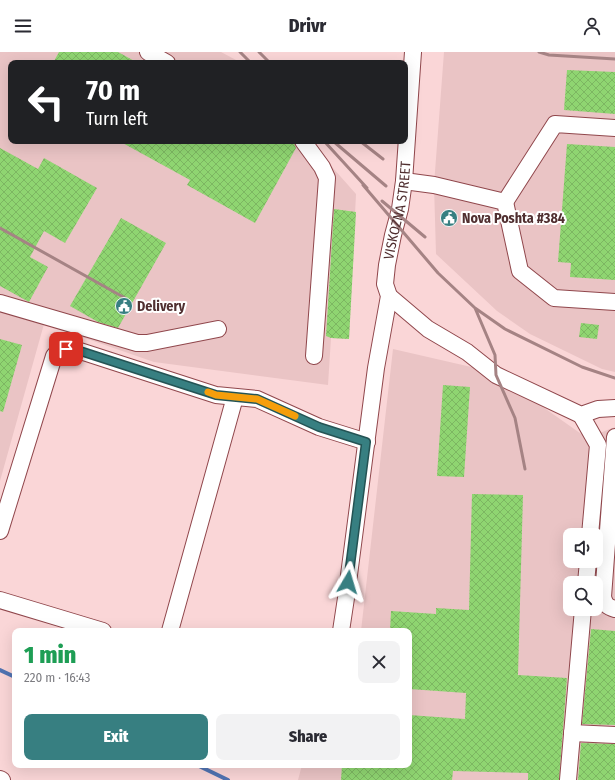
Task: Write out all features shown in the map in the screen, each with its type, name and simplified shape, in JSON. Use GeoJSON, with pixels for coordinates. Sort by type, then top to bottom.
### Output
{"type":"FeatureCollection","features":[{"type":"Feature","properties":{"kind":"street"},"geometry":{"type":"LineString","coordinates":[[148,52],[162,60]]}},
{"type":"Feature","properties":{"kind":"street","name":"VISKOZNA STREET"},"geometry":{"type":"LineString","coordinates":[[408,124],[413,52]]}},
{"type":"Feature","properties":{"kind":"street"},"geometry":{"type":"LineString","coordinates":[[615,128],[555,124],[505,202],[520,271],[554,298],[615,302]]}},
{"type":"Feature","properties":{"kind":"street"},"geometry":{"type":"LineString","coordinates":[[305,144],[322,168],[327,178],[314,356]]}},
{"type":"Feature","properties":{"kind":"street","name":"VISKOZNA STREET"},"geometry":{"type":"LineString","coordinates":[[341,628],[376,368],[388,296],[385,284],[387,265],[400,209],[407,144]]}},
{"type":"Feature","properties":{"kind":"street"},"geometry":{"type":"LineString","coordinates":[[404,181],[434,185],[505,202]]}},
{"type":"Feature","properties":{"kind":"street"},"geometry":{"type":"LineString","coordinates":[[388,296],[428,330],[467,352],[496,375],[581,415],[598,445],[591,528]]}},
{"type":"Feature","properties":{"kind":"street"},"geometry":{"type":"LineString","coordinates":[[0,303],[137,343],[152,342],[218,329]]}},
{"type":"Feature","properties":{"kind":"street"},"geometry":{"type":"LineString","coordinates":[[0,531],[54,356],[59,350],[74,349],[216,395],[257,399],[319,427],[366,442]]}},
{"type":"Feature","properties":{"kind":"street"},"geometry":{"type":"LineString","coordinates":[[171,628],[234,397]]}},
{"type":"Feature","properties":{"kind":"street"},"geometry":{"type":"LineString","coordinates":[[581,415],[598,409],[615,408]]}},
{"type":"Feature","properties":{"kind":"street"},"geometry":{"type":"LineString","coordinates":[[615,437],[611,555],[603,597],[605,604],[615,609]]}},
{"type":"Feature","properties":{"kind":"street"},"geometry":{"type":"LineString","coordinates":[[0,600],[93,628]]}},
{"type":"Feature","properties":{"kind":"street"},"geometry":{"type":"LineString","coordinates":[[568,780],[582,616]]}},
{"type":"Feature","properties":{"kind":"street"},"geometry":{"type":"LineString","coordinates":[[572,734],[615,735]]}},
{"type":"Feature","properties":{"kind":"shaded area"},"geometry":{"type":"Polygon","coordinates":[[[0,52],[221,52],[236,60],[8,60],[8,144],[312,144],[356,194],[349,339],[331,338],[328,385],[154,362],[44,324],[0,481],[0,52]]]}},
{"type":"Feature","properties":{"kind":"shaded area"},"geometry":{"type":"Polygon","coordinates":[[[444,52],[615,52],[615,372],[602,369],[530,334],[497,311],[436,254],[434,185],[444,52]]]}},
{"type":"Feature","properties":{"kind":"shaded area"},"geometry":{"type":"Polygon","coordinates":[[[393,349],[493,372],[587,438],[615,427],[615,780],[298,780],[301,768],[412,768],[412,628],[361,628],[393,349]]]}},
{"type":"Feature","properties":{"kind":"building"},"geometry":{"type":"Polygon","coordinates":[[[59,52],[118,52],[133,60],[55,60],[59,52]]]}},
{"type":"Feature","properties":{"kind":"building"},"geometry":{"type":"Polygon","coordinates":[[[567,70],[615,72],[615,114],[564,110],[567,70]]]}},
{"type":"Feature","properties":{"kind":"building"},"geometry":{"type":"Polygon","coordinates":[[[124,144],[294,144],[296,148],[255,223],[187,185],[190,180],[124,144]]]}},
{"type":"Feature","properties":{"kind":"building"},"geometry":{"type":"Polygon","coordinates":[[[567,144],[615,147],[615,280],[570,277],[571,263],[558,262],[567,144]]]}},
{"type":"Feature","properties":{"kind":"building"},"geometry":{"type":"Polygon","coordinates":[[[0,148],[38,169],[44,158],[97,188],[65,243],[44,231],[30,257],[48,267],[29,302],[0,286],[0,148]]]}},
{"type":"Feature","properties":{"kind":"building"},"geometry":{"type":"Polygon","coordinates":[[[334,209],[356,212],[349,339],[331,338],[326,336],[334,209]]]}},
{"type":"Feature","properties":{"kind":"building"},"geometry":{"type":"Polygon","coordinates":[[[121,218],[166,243],[118,328],[98,322],[70,306],[121,218]]]}},
{"type":"Feature","properties":{"kind":"building"},"geometry":{"type":"Polygon","coordinates":[[[581,323],[599,325],[597,339],[579,337],[581,323]]]}},
{"type":"Feature","properties":{"kind":"building"},"geometry":{"type":"Polygon","coordinates":[[[0,339],[22,345],[3,412],[0,411],[0,339]]]}},
{"type":"Feature","properties":{"kind":"building"},"geometry":{"type":"Polygon","coordinates":[[[443,385],[470,387],[464,477],[437,476],[443,385]]]}},
{"type":"Feature","properties":{"kind":"building"},"geometry":{"type":"Polygon","coordinates":[[[472,494],[523,495],[518,675],[567,678],[559,780],[528,780],[528,773],[453,771],[452,780],[341,780],[342,768],[412,768],[412,715],[465,719],[466,693],[412,689],[412,628],[390,628],[391,611],[436,614],[436,608],[469,610],[472,494]]]}},
{"type":"Feature","properties":{"kind":"building"},"geometry":{"type":"Polygon","coordinates":[[[591,629],[615,631],[615,725],[582,724],[591,629]]]}},
{"type":"Feature","properties":{"kind":"building"},"geometry":{"type":"Polygon","coordinates":[[[581,743],[615,744],[615,780],[578,780],[581,743]]]}},
{"type":"Feature","properties":{"kind":"waterway"},"geometry":{"type":"LineString","coordinates":[[0,670],[12,676]]}},
{"type":"Feature","properties":{"kind":"waterway"},"geometry":{"type":"LineString","coordinates":[[203,768],[228,780]]}},
{"type":"Feature","properties":{"kind":"railway"},"geometry":{"type":"LineString","coordinates":[[240,52],[248,60]]}},
{"type":"Feature","properties":{"kind":"railway"},"geometry":{"type":"LineString","coordinates":[[259,52],[267,60]]}},
{"type":"Feature","properties":{"kind":"railway"},"geometry":{"type":"LineString","coordinates":[[539,52],[549,55],[615,59]]}},
{"type":"Feature","properties":{"kind":"railway"},"geometry":{"type":"LineString","coordinates":[[327,144],[367,188]]}},
{"type":"Feature","properties":{"kind":"railway"},"geometry":{"type":"LineString","coordinates":[[337,144],[386,186]]}},
{"type":"Feature","properties":{"kind":"railway"},"geometry":{"type":"LineString","coordinates":[[364,144],[383,159]]}},
{"type":"Feature","properties":{"kind":"railway"},"geometry":{"type":"LineString","coordinates":[[363,185],[438,273],[475,308],[505,329],[582,367],[615,378]]}},
{"type":"Feature","properties":{"kind":"railway"},"geometry":{"type":"LineString","coordinates":[[382,201],[425,237]]}},
{"type":"Feature","properties":{"kind":"railway"},"geometry":{"type":"LineString","coordinates":[[0,228],[125,298]]}},
{"type":"Feature","properties":{"kind":"railway"},"geometry":{"type":"LineString","coordinates":[[475,308],[495,355],[496,375],[515,418],[525,469]]}},
{"type":"Feature","properties":{"kind":"slow traffic"},"geometry":{"type":"LineString","coordinates":[[208,392],[216,395],[257,399],[295,416]]}},
{"type":"Feature","properties":{"kind":"place","name":"Nova Poshta #384"},"geometry":{"type":"Point","coordinates":[449,218]}},
{"type":"Feature","properties":{"kind":"place","name":"Delivery"},"geometry":{"type":"Point","coordinates":[124,306]}},
{"type":"Feature","properties":{"kind":"route"},"geometry":{"type":"LineString","coordinates":[[66,349],[74,349],[216,395],[257,399],[319,427],[366,442],[348,582]]}}]}
